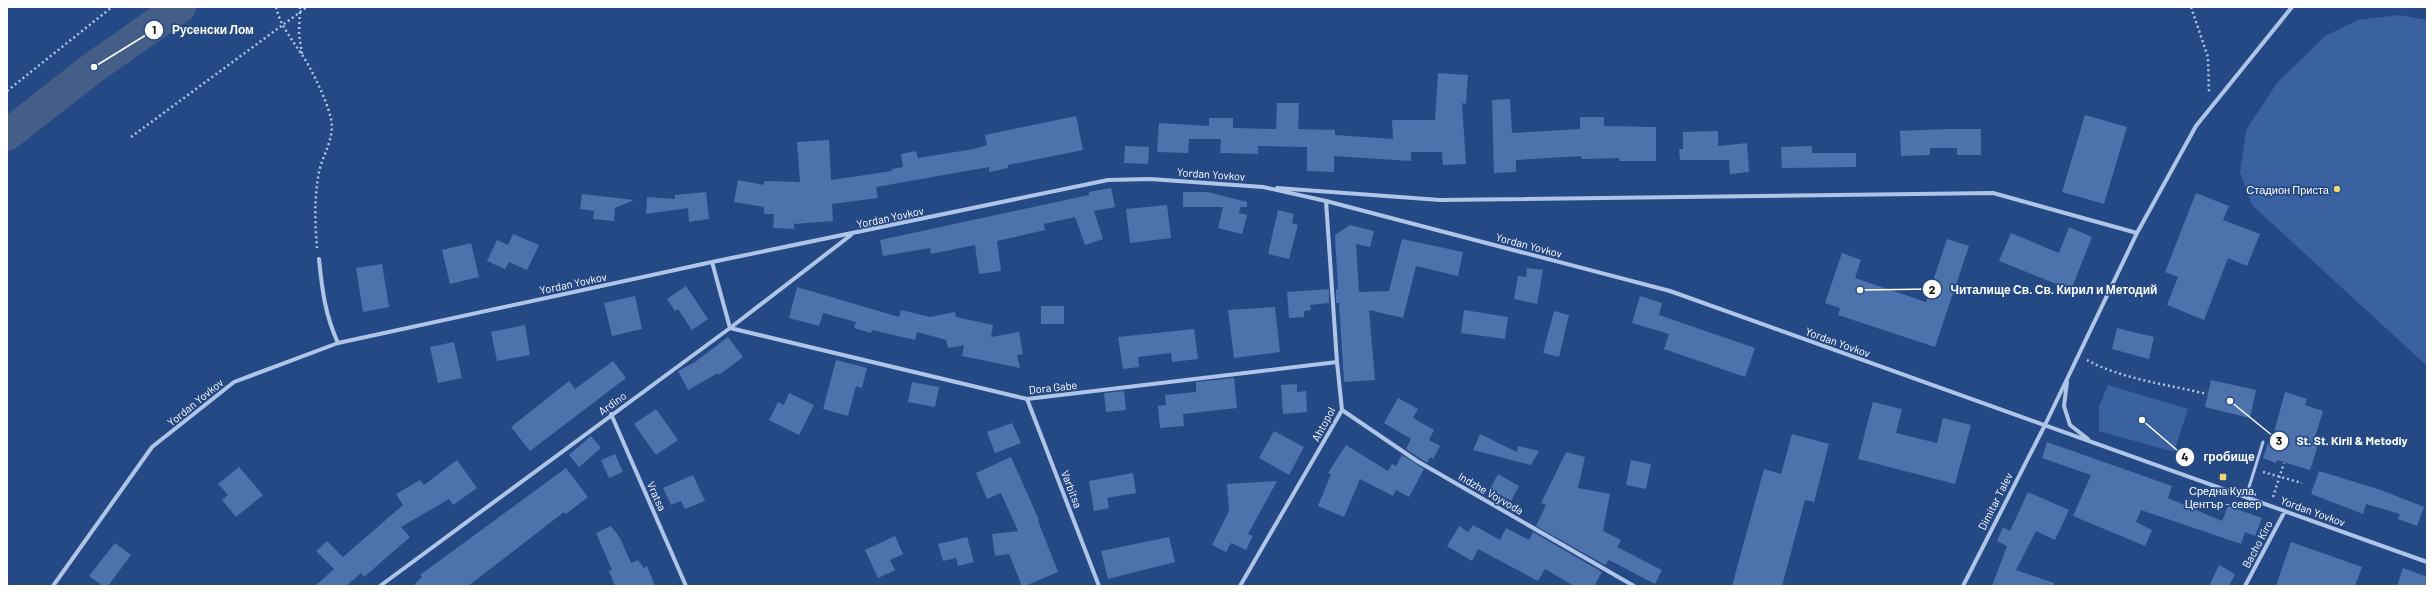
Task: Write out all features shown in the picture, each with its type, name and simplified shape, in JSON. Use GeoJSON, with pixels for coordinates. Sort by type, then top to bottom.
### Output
{"type":"FeatureCollection","features":[{"type":"Feature","properties":{"kind":"street","name":"Dimitar Talev"},"geometry":{"type":"LineString","coordinates":[[1962,586],[2045,425],[2137,233],[2196,126],[2292,7]]}},
{"type":"Feature","properties":{"kind":"street","name":"Yordan Yovkov"},"geometry":{"type":"LineString","coordinates":[[53,586],[152,448],[234,382],[338,343],[712,262],[1108,180],[1150,179],[1263,187],[1326,201],[1670,291],[2427,562]]}},
{"type":"Feature","properties":{"kind":"street"},"geometry":{"type":"LineString","coordinates":[[1263,187],[1440,200],[1994,193],[2137,233]]}},
{"type":"Feature","properties":{"kind":"street","name":"Ahtopol"},"geometry":{"type":"LineString","coordinates":[[1240,586],[1342,410],[1337,362],[1326,201]]}},
{"type":"Feature","properties":{"kind":"street","name":"Ardino"},"geometry":{"type":"LineString","coordinates":[[380,586],[611,414],[730,328],[854,233]]}},
{"type":"Feature","properties":{"kind":"street"},"geometry":{"type":"LineString","coordinates":[[318,259],[324,302],[329,324],[338,343]]}},
{"type":"Feature","properties":{"kind":"street"},"geometry":{"type":"LineString","coordinates":[[712,262],[730,328]]}},
{"type":"Feature","properties":{"kind":"street","name":"Dora Gabe"},"geometry":{"type":"LineString","coordinates":[[730,328],[1028,399],[1337,362]]}},
{"type":"Feature","properties":{"kind":"street"},"geometry":{"type":"LineString","coordinates":[[2067,377],[2064,406],[2070,426],[2091,442]]}},
{"type":"Feature","properties":{"kind":"street","name":"Varbitsa"},"geometry":{"type":"LineString","coordinates":[[1028,399],[1099,586]]}},
{"type":"Feature","properties":{"kind":"street","name":"Indzhe Voyvoda"},"geometry":{"type":"LineString","coordinates":[[1342,410],[1417,460],[1634,586]]}},
{"type":"Feature","properties":{"kind":"street","name":"Vratsa"},"geometry":{"type":"LineString","coordinates":[[611,414],[686,586]]}},
{"type":"Feature","properties":{"kind":"street","name":"Bacho Kiro"},"geometry":{"type":"LineString","coordinates":[[2244,586],[2285,511]]}},
{"type":"Feature","properties":{"kind":"lane"},"geometry":{"type":"LineString","coordinates":[[2246,497],[2253,469],[2263,442]]}},
{"type":"Feature","properties":{"kind":"path"},"geometry":{"type":"LineString","coordinates":[[7,91],[112,7]]}},
{"type":"Feature","properties":{"kind":"path"},"geometry":{"type":"LineString","coordinates":[[276,7],[282,24],[310,68],[331,120],[331,138],[320,170],[314,213],[318,259]]}},
{"type":"Feature","properties":{"kind":"path"},"geometry":{"type":"LineString","coordinates":[[300,7],[299,34],[303,57]]}},
{"type":"Feature","properties":{"kind":"path"},"geometry":{"type":"LineString","coordinates":[[131,137],[307,7]]}},
{"type":"Feature","properties":{"kind":"path"},"geometry":{"type":"LineString","coordinates":[[2191,7],[2208,57],[2210,108]]}},
{"type":"Feature","properties":{"kind":"path"},"geometry":{"type":"LineString","coordinates":[[2078,355],[2096,365],[2207,394]]}},
{"type":"Feature","properties":{"kind":"path"},"geometry":{"type":"LineString","coordinates":[[2270,505],[2284,463]]}},
{"type":"Feature","properties":{"kind":"path"},"geometry":{"type":"LineString","coordinates":[[2253,469],[2302,483]]}},
{"type":"Feature","properties":{"kind":"shaded area","name":"Стадион Приста"},"geometry":{"type":"Polygon","coordinates":[[[2399,15],[2427,20],[2427,366],[2252,205],[2240,172],[2246,130],[2277,83],[2325,36],[2358,20],[2399,15]]]}},
{"type":"Feature","properties":{"kind":"shaded area"},"geometry":{"type":"Polygon","coordinates":[[[2108,385],[2188,409],[2174,452],[2099,431],[2099,407],[2108,385]]]}},
{"type":"Feature","properties":{"kind":"building"},"geometry":{"type":"Polygon","coordinates":[[[1438,73],[1468,75],[1466,104],[1462,103],[1466,164],[1443,165],[1442,152],[1411,152],[1411,161],[1334,156],[1334,172],[1307,171],[1307,147],[1258,146],[1258,154],[1220,153],[1221,139],[1189,139],[1188,153],[1157,152],[1159,123],[1209,126],[1209,118],[1233,118],[1233,128],[1276,129],[1277,103],[1299,103],[1298,129],[1335,130],[1335,135],[1393,139],[1392,120],[1435,120],[1438,73]]]}},
{"type":"Feature","properties":{"kind":"building"},"geometry":{"type":"Polygon","coordinates":[[[1510,99],[1512,133],[1580,129],[1580,117],[1604,117],[1604,126],[1656,127],[1656,161],[1619,161],[1619,158],[1581,159],[1581,156],[1516,160],[1516,172],[1494,173],[1492,100],[1510,99]]]}},
{"type":"Feature","properties":{"kind":"building"},"geometry":{"type":"Polygon","coordinates":[[[2085,115],[2127,127],[2104,204],[2062,192],[2085,115]]]}},
{"type":"Feature","properties":{"kind":"building"},"geometry":{"type":"Polygon","coordinates":[[[1076,116],[1083,150],[1008,165],[1008,168],[989,172],[989,167],[876,187],[878,198],[832,204],[833,221],[794,224],[794,229],[773,228],[774,214],[764,214],[764,207],[734,202],[738,180],[764,185],[764,181],[800,182],[797,142],[829,140],[831,180],[892,171],[892,169],[903,167],[901,154],[916,151],[918,158],[974,149],[987,145],[985,135],[1076,116]]]}},
{"type":"Feature","properties":{"kind":"building"},"geometry":{"type":"Polygon","coordinates":[[[1981,129],[1981,155],[1957,155],[1957,148],[1930,148],[1930,155],[1901,156],[1900,131],[1981,129]]]}},
{"type":"Feature","properties":{"kind":"building"},"geometry":{"type":"Polygon","coordinates":[[[1718,131],[1718,146],[1747,143],[1749,172],[1730,174],[1729,160],[1680,160],[1679,149],[1683,149],[1683,132],[1718,131]]]}},
{"type":"Feature","properties":{"kind":"building"},"geometry":{"type":"Polygon","coordinates":[[[1125,146],[1149,147],[1148,164],[1124,163],[1125,146]]]}},
{"type":"Feature","properties":{"kind":"building"},"geometry":{"type":"Polygon","coordinates":[[[1812,146],[1812,153],[1856,153],[1856,167],[1782,168],[1781,147],[1812,146]]]}},
{"type":"Feature","properties":{"kind":"building"},"geometry":{"type":"Polygon","coordinates":[[[1111,188],[1115,207],[1094,211],[1103,239],[1085,245],[1075,217],[1044,224],[1045,230],[997,241],[1001,271],[979,274],[975,245],[931,254],[930,248],[883,256],[880,240],[1089,195],[1089,192],[1111,188]]]}},
{"type":"Feature","properties":{"kind":"building"},"geometry":{"type":"Polygon","coordinates":[[[706,192],[709,219],[689,222],[688,208],[646,214],[647,197],[675,199],[675,195],[706,192]]]}},
{"type":"Feature","properties":{"kind":"building"},"geometry":{"type":"Polygon","coordinates":[[[1183,192],[1208,192],[1247,202],[1247,207],[1240,207],[1239,213],[1247,215],[1242,234],[1218,228],[1223,207],[1183,207],[1183,192]]]}},
{"type":"Feature","properties":{"kind":"building"},"geometry":{"type":"Polygon","coordinates":[[[2196,193],[2229,206],[2223,220],[2260,234],[2247,266],[2228,258],[2204,320],[2167,305],[2178,277],[2165,272],[2196,193]]]}},
{"type":"Feature","properties":{"kind":"building"},"geometry":{"type":"Polygon","coordinates":[[[582,194],[634,200],[615,208],[614,221],[593,219],[594,211],[580,209],[582,194]]]}},
{"type":"Feature","properties":{"kind":"building"},"geometry":{"type":"Polygon","coordinates":[[[1167,205],[1171,238],[1130,243],[1126,209],[1167,205]]]}},
{"type":"Feature","properties":{"kind":"building"},"geometry":{"type":"Polygon","coordinates":[[[1278,210],[1294,214],[1292,223],[1298,225],[1289,259],[1268,254],[1278,210]]]}},
{"type":"Feature","properties":{"kind":"building"},"geometry":{"type":"Polygon","coordinates":[[[1350,225],[1374,231],[1370,247],[1356,244],[1359,292],[1389,291],[1402,239],[1463,252],[1458,276],[1416,266],[1403,318],[1369,310],[1375,380],[1344,382],[1339,303],[1336,303],[1336,289],[1338,289],[1335,235],[1350,225]]]}},
{"type":"Feature","properties":{"kind":"building"},"geometry":{"type":"Polygon","coordinates":[[[2069,227],[2092,237],[2071,290],[1999,261],[2011,233],[2059,253],[2069,227]]]}},
{"type":"Feature","properties":{"kind":"building"},"geometry":{"type":"Polygon","coordinates":[[[513,234],[539,245],[527,270],[509,262],[505,269],[487,261],[497,240],[508,245],[513,234]]]}},
{"type":"Feature","properties":{"kind":"building"},"geometry":{"type":"Polygon","coordinates":[[[1947,239],[1969,246],[1935,347],[1838,315],[1840,308],[1825,303],[1842,253],[1861,260],[1855,278],[1926,302],[1947,239]]]}},
{"type":"Feature","properties":{"kind":"building"},"geometry":{"type":"Polygon","coordinates":[[[471,243],[479,277],[450,284],[442,250],[471,243]]]}},
{"type":"Feature","properties":{"kind":"building"},"geometry":{"type":"Polygon","coordinates":[[[382,264],[389,307],[363,312],[356,268],[382,264]]]}},
{"type":"Feature","properties":{"kind":"building"},"geometry":{"type":"Polygon","coordinates":[[[1527,268],[1543,270],[1537,304],[1514,299],[1518,276],[1526,277],[1527,268]]]}},
{"type":"Feature","properties":{"kind":"building"},"geometry":{"type":"Polygon","coordinates":[[[686,286],[708,319],[692,330],[678,309],[675,311],[667,299],[686,286]]]}},
{"type":"Feature","properties":{"kind":"building"},"geometry":{"type":"Polygon","coordinates":[[[797,287],[899,317],[901,310],[930,317],[955,312],[956,317],[993,325],[991,337],[1019,332],[1023,354],[1017,355],[1020,368],[962,356],[964,345],[948,348],[946,340],[917,332],[915,340],[872,330],[871,333],[854,328],[856,322],[823,313],[819,326],[789,318],[797,287]]]}},
{"type":"Feature","properties":{"kind":"building"},"geometry":{"type":"Polygon","coordinates":[[[1329,289],[1329,303],[1310,305],[1311,310],[1304,311],[1304,317],[1289,318],[1287,292],[1329,289]]]}},
{"type":"Feature","properties":{"kind":"building"},"geometry":{"type":"Polygon","coordinates":[[[635,296],[642,329],[612,336],[604,303],[635,296]]]}},
{"type":"Feature","properties":{"kind":"building"},"geometry":{"type":"Polygon","coordinates":[[[1640,296],[1662,303],[1659,315],[1755,348],[1745,377],[1664,349],[1669,334],[1632,323],[1640,296]]]}},
{"type":"Feature","properties":{"kind":"building"},"geometry":{"type":"Polygon","coordinates":[[[1041,306],[1064,306],[1064,324],[1041,324],[1041,306]]]}},
{"type":"Feature","properties":{"kind":"building"},"geometry":{"type":"Polygon","coordinates":[[[1275,307],[1280,352],[1234,358],[1228,310],[1275,307]]]}},
{"type":"Feature","properties":{"kind":"building"},"geometry":{"type":"Polygon","coordinates":[[[1464,310],[1508,317],[1505,339],[1461,333],[1464,310]]]}},
{"type":"Feature","properties":{"kind":"building"},"geometry":{"type":"Polygon","coordinates":[[[1554,311],[1569,315],[1559,357],[1543,353],[1554,311]]]}},
{"type":"Feature","properties":{"kind":"building"},"geometry":{"type":"Polygon","coordinates":[[[525,325],[530,355],[497,361],[491,332],[525,325]]]}},
{"type":"Feature","properties":{"kind":"building"},"geometry":{"type":"Polygon","coordinates":[[[2117,328],[2154,337],[2149,359],[2112,349],[2117,328]]]}},
{"type":"Feature","properties":{"kind":"building"},"geometry":{"type":"Polygon","coordinates":[[[1194,329],[1198,359],[1172,362],[1171,353],[1138,357],[1139,367],[1123,369],[1118,337],[1194,329]]]}},
{"type":"Feature","properties":{"kind":"building"},"geometry":{"type":"Polygon","coordinates":[[[728,337],[743,357],[719,375],[718,373],[688,390],[678,371],[695,362],[728,337]]]}},
{"type":"Feature","properties":{"kind":"building"},"geometry":{"type":"Polygon","coordinates":[[[454,342],[462,378],[438,383],[430,347],[454,342]]]}},
{"type":"Feature","properties":{"kind":"building"},"geometry":{"type":"Polygon","coordinates":[[[836,360],[867,368],[862,388],[856,386],[848,416],[823,409],[836,360]]]}},
{"type":"Feature","properties":{"kind":"building"},"geometry":{"type":"Polygon","coordinates":[[[613,361],[626,378],[530,451],[511,427],[569,381],[575,389],[613,361]]]}},
{"type":"Feature","properties":{"kind":"building"},"geometry":{"type":"Polygon","coordinates":[[[1234,378],[1237,408],[1183,414],[1184,426],[1160,428],[1158,406],[1166,405],[1165,395],[1196,392],[1196,382],[1234,378]]]}},
{"type":"Feature","properties":{"kind":"building"},"geometry":{"type":"Polygon","coordinates":[[[2211,380],[2256,390],[2250,418],[2205,407],[2211,380]]]}},
{"type":"Feature","properties":{"kind":"building"},"geometry":{"type":"Polygon","coordinates":[[[912,382],[939,387],[935,407],[908,402],[912,382]]]}},
{"type":"Feature","properties":{"kind":"building"},"geometry":{"type":"Polygon","coordinates":[[[1297,384],[1297,392],[1306,391],[1307,412],[1283,414],[1281,385],[1297,384]]]}},
{"type":"Feature","properties":{"kind":"building"},"geometry":{"type":"Polygon","coordinates":[[[1124,391],[1126,410],[1106,412],[1104,393],[1124,391]]]}},
{"type":"Feature","properties":{"kind":"building"},"geometry":{"type":"Polygon","coordinates":[[[2285,392],[2307,399],[2305,405],[2323,411],[2313,443],[2318,445],[2310,470],[2277,460],[2276,463],[2263,458],[2268,443],[2271,444],[2285,392]]]}},
{"type":"Feature","properties":{"kind":"building"},"geometry":{"type":"Polygon","coordinates":[[[789,393],[814,405],[799,435],[769,420],[778,402],[784,405],[789,393]]]}},
{"type":"Feature","properties":{"kind":"building"},"geometry":{"type":"Polygon","coordinates":[[[1398,398],[1418,409],[1413,418],[1434,430],[1429,440],[1440,446],[1433,459],[1430,457],[1427,463],[1406,449],[1411,439],[1384,423],[1398,398]]]}},
{"type":"Feature","properties":{"kind":"building"},"geometry":{"type":"Polygon","coordinates":[[[1873,402],[1902,409],[1896,433],[1937,443],[1943,418],[1971,425],[1955,484],[1858,459],[1873,402]]]}},
{"type":"Feature","properties":{"kind":"building"},"geometry":{"type":"Polygon","coordinates":[[[656,409],[678,440],[656,455],[634,424],[656,409]]]}},
{"type":"Feature","properties":{"kind":"building"},"geometry":{"type":"Polygon","coordinates":[[[1012,423],[1021,443],[995,453],[987,432],[1012,423]]]}},
{"type":"Feature","properties":{"kind":"building"},"geometry":{"type":"Polygon","coordinates":[[[1274,431],[1304,447],[1289,475],[1259,458],[1274,431]]]}},
{"type":"Feature","properties":{"kind":"building"},"geometry":{"type":"Polygon","coordinates":[[[1480,434],[1517,452],[1518,446],[1539,451],[1531,465],[1473,450],[1480,434]]]}},
{"type":"Feature","properties":{"kind":"building"},"geometry":{"type":"Polygon","coordinates":[[[1792,434],[1829,444],[1814,502],[1805,500],[1782,586],[1732,586],[1764,469],[1781,474],[1792,434]]]}},
{"type":"Feature","properties":{"kind":"building"},"geometry":{"type":"Polygon","coordinates":[[[591,436],[601,448],[579,467],[569,455],[591,436]]]}},
{"type":"Feature","properties":{"kind":"building"},"geometry":{"type":"Polygon","coordinates":[[[2047,442],[2172,486],[2168,498],[2222,521],[2228,506],[2262,518],[2255,536],[2245,532],[2241,544],[2141,510],[2136,522],[2152,530],[2145,546],[2073,516],[2091,475],[2042,458],[2047,442]]]}},
{"type":"Feature","properties":{"kind":"building"},"geometry":{"type":"Polygon","coordinates":[[[1346,445],[1388,471],[1392,464],[1396,466],[1402,455],[1424,469],[1409,497],[1396,490],[1393,496],[1360,479],[1344,517],[1318,506],[1331,474],[1328,473],[1346,445]]]}},
{"type":"Feature","properties":{"kind":"building"},"geometry":{"type":"Polygon","coordinates":[[[1566,452],[1585,457],[1578,488],[1610,494],[1603,531],[1621,540],[1617,547],[1662,570],[1655,584],[1609,560],[1605,565],[1536,526],[1546,505],[1541,503],[1566,452]]]}},
{"type":"Feature","properties":{"kind":"building"},"geometry":{"type":"Polygon","coordinates":[[[615,454],[623,472],[609,478],[601,460],[615,454]]]}},
{"type":"Feature","properties":{"kind":"building"},"geometry":{"type":"Polygon","coordinates":[[[1011,457],[1039,520],[1038,521],[1058,572],[1025,586],[1022,586],[1009,554],[995,556],[992,534],[1018,531],[1001,493],[987,499],[976,473],[1011,457]]]}},
{"type":"Feature","properties":{"kind":"building"},"geometry":{"type":"Polygon","coordinates":[[[457,460],[477,488],[453,505],[449,499],[401,527],[410,537],[364,577],[361,573],[346,586],[315,586],[334,569],[316,551],[327,541],[343,557],[403,505],[396,494],[420,480],[424,485],[457,460]]]}},
{"type":"Feature","properties":{"kind":"building"},"geometry":{"type":"Polygon","coordinates":[[[1631,460],[1651,464],[1646,489],[1626,485],[1631,460]]]}},
{"type":"Feature","properties":{"kind":"building"},"geometry":{"type":"Polygon","coordinates":[[[239,467],[263,495],[236,517],[222,500],[228,495],[218,484],[239,467]]]}},
{"type":"Feature","properties":{"kind":"building"},"geometry":{"type":"Polygon","coordinates":[[[566,468],[588,497],[566,514],[564,512],[468,586],[413,586],[422,577],[420,575],[566,468]]]}},
{"type":"Feature","properties":{"kind":"building"},"geometry":{"type":"Polygon","coordinates":[[[2319,471],[2381,490],[2424,507],[2417,526],[2398,519],[2400,514],[2366,504],[2363,514],[2311,494],[2319,471]]]}},
{"type":"Feature","properties":{"kind":"building"},"geometry":{"type":"Polygon","coordinates":[[[1133,473],[1136,493],[1107,498],[1109,508],[1094,511],[1089,481],[1133,473]]]}},
{"type":"Feature","properties":{"kind":"building"},"geometry":{"type":"Polygon","coordinates":[[[1498,474],[1519,486],[1511,501],[1490,489],[1498,474]]]}},
{"type":"Feature","properties":{"kind":"building"},"geometry":{"type":"Polygon","coordinates":[[[693,475],[705,501],[685,509],[681,501],[671,505],[663,488],[693,475]]]}},
{"type":"Feature","properties":{"kind":"building"},"geometry":{"type":"Polygon","coordinates":[[[1277,481],[1248,534],[1253,536],[1246,550],[1231,543],[1226,552],[1212,545],[1229,511],[1227,484],[1277,481]]]}},
{"type":"Feature","properties":{"kind":"building"},"geometry":{"type":"Polygon","coordinates":[[[2028,492],[2069,510],[2055,540],[2036,531],[2016,570],[2054,583],[2054,586],[1992,586],[2007,546],[1997,541],[2003,527],[2010,531],[2028,492]]]}},
{"type":"Feature","properties":{"kind":"building"},"geometry":{"type":"Polygon","coordinates":[[[1473,525],[1500,540],[1506,528],[1529,540],[1533,532],[1602,572],[1594,586],[1574,586],[1545,569],[1538,581],[1478,549],[1472,561],[1447,546],[1459,526],[1468,532],[1473,525]]]}},
{"type":"Feature","properties":{"kind":"building"},"geometry":{"type":"Polygon","coordinates":[[[611,526],[620,538],[631,563],[638,560],[644,568],[647,566],[655,586],[615,586],[609,571],[612,570],[596,533],[611,526]]]}},
{"type":"Feature","properties":{"kind":"building"},"geometry":{"type":"Polygon","coordinates":[[[895,536],[903,554],[890,560],[895,570],[878,578],[865,550],[895,536]]]}},
{"type":"Feature","properties":{"kind":"building"},"geometry":{"type":"Polygon","coordinates":[[[967,537],[974,562],[958,566],[956,558],[943,561],[938,544],[967,537]]]}},
{"type":"Feature","properties":{"kind":"building"},"geometry":{"type":"Polygon","coordinates":[[[1169,537],[1175,562],[1108,579],[1101,551],[1169,537]]]}},
{"type":"Feature","properties":{"kind":"building"},"geometry":{"type":"Polygon","coordinates":[[[2291,542],[2362,567],[2355,586],[2276,586],[2291,542]]]}},
{"type":"Feature","properties":{"kind":"building"},"geometry":{"type":"Polygon","coordinates":[[[115,543],[131,555],[108,586],[103,586],[89,576],[115,543]]]}},
{"type":"Feature","properties":{"kind":"building"},"geometry":{"type":"Polygon","coordinates":[[[2219,565],[2235,574],[2229,586],[2209,586],[2219,565]]]}},
{"type":"Feature","properties":{"kind":"building"},"geometry":{"type":"Polygon","coordinates":[[[2403,568],[2427,577],[2427,586],[2397,586],[2403,568]]]}},
{"type":"Feature","properties":{"kind":"waterway"},"geometry":{"type":"LineString","coordinates":[[7,135],[94,67],[180,7]]}},
{"type":"Feature","properties":{"kind":"place","name":"Русенски Лом"},"geometry":{"type":"Point","coordinates":[94,67]}},
{"type":"Feature","properties":{"kind":"place","name":"Стадион Приста"},"geometry":{"type":"Point","coordinates":[2337,189]}},
{"type":"Feature","properties":{"kind":"place","name":"Читалище Св. Св. Кирил и Методий"},"geometry":{"type":"Point","coordinates":[1860,290]}},
{"type":"Feature","properties":{"kind":"place","name":"St. St. Kiril & Metodiy"},"geometry":{"type":"Point","coordinates":[2230,401]}},
{"type":"Feature","properties":{"kind":"place","name":"гробище"},"geometry":{"type":"Point","coordinates":[2142,420]}},
{"type":"Feature","properties":{"kind":"place","name":"Средна Кула, Център - север"},"geometry":{"type":"Point","coordinates":[2223,477]}}]}
